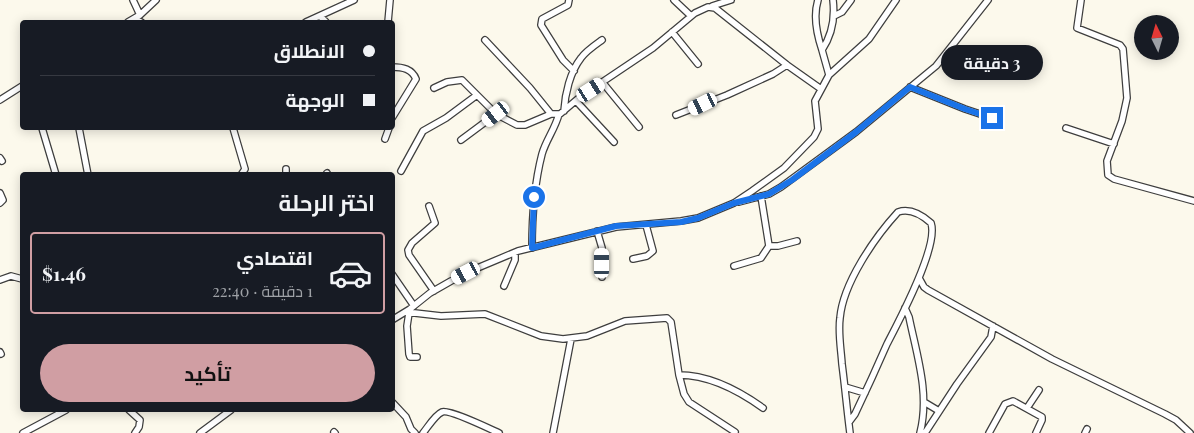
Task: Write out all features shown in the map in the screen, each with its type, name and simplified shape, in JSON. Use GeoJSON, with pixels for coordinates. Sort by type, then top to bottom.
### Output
{"type":"FeatureCollection","features":[{"type":"Feature","properties":{"kind":"street"},"geometry":{"type":"LineString","coordinates":[[133,0],[139,20]]}},
{"type":"Feature","properties":{"kind":"street"},"geometry":{"type":"LineString","coordinates":[[132,20],[156,0]]}},
{"type":"Feature","properties":{"kind":"street"},"geometry":{"type":"LineString","coordinates":[[311,20],[354,0]]}},
{"type":"Feature","properties":{"kind":"street"},"geometry":{"type":"LineString","coordinates":[[388,20],[390,0]]}},
{"type":"Feature","properties":{"kind":"street"},"geometry":{"type":"LineString","coordinates":[[569,0],[568,5],[542,19],[541,24],[562,60],[574,71]]}},
{"type":"Feature","properties":{"kind":"street"},"geometry":{"type":"LineString","coordinates":[[674,0],[690,16]]}},
{"type":"Feature","properties":{"kind":"street"},"geometry":{"type":"LineString","coordinates":[[434,88],[448,82],[462,80],[496,114],[521,126],[551,114],[561,113],[653,48],[690,16],[701,9],[731,0]]}},
{"type":"Feature","properties":{"kind":"street"},"geometry":{"type":"LineString","coordinates":[[818,0],[816,12],[817,30],[829,75]]}},
{"type":"Feature","properties":{"kind":"street"},"geometry":{"type":"LineString","coordinates":[[822,50],[829,37],[834,16],[834,0]]}},
{"type":"Feature","properties":{"kind":"street"},"geometry":{"type":"LineString","coordinates":[[834,16],[842,12],[851,0]]}},
{"type":"Feature","properties":{"kind":"street"},"geometry":{"type":"LineString","coordinates":[[734,203],[784,168],[814,137],[818,129],[814,106],[829,75],[869,39],[896,0]]}},
{"type":"Feature","properties":{"kind":"street"},"geometry":{"type":"LineString","coordinates":[[395,318],[407,312],[434,291],[475,269],[515,253],[616,226],[681,222],[698,218],[734,203],[769,194],[792,180],[856,132],[936,66],[988,0]]}},
{"type":"Feature","properties":{"kind":"street"},"geometry":{"type":"LineString","coordinates":[[1081,0],[1077,28],[1120,45],[1123,49],[1127,98],[1122,121],[1107,161],[1109,176],[1194,201]]}},
{"type":"Feature","properties":{"kind":"street"},"geometry":{"type":"LineString","coordinates":[[712,6],[787,65],[821,89]]}},
{"type":"Feature","properties":{"kind":"street"},"geometry":{"type":"LineString","coordinates":[[320,16],[324,20]]}},
{"type":"Feature","properties":{"kind":"street"},"geometry":{"type":"LineString","coordinates":[[672,32],[698,64]]}},
{"type":"Feature","properties":{"kind":"street"},"geometry":{"type":"LineString","coordinates":[[485,40],[530,88],[551,114]]}},
{"type":"Feature","properties":{"kind":"street"},"geometry":{"type":"LineString","coordinates":[[532,248],[533,207],[544,148],[552,135],[561,113],[574,71],[584,54],[602,40]]}},
{"type":"Feature","properties":{"kind":"street"},"geometry":{"type":"LineString","coordinates":[[676,115],[728,95],[782,70],[787,65]]}},
{"type":"Feature","properties":{"kind":"street"},"geometry":{"type":"LineString","coordinates":[[395,68],[410,70],[416,79],[395,113]]}},
{"type":"Feature","properties":{"kind":"street"},"geometry":{"type":"LineString","coordinates":[[603,83],[639,127]]}},
{"type":"Feature","properties":{"kind":"street"},"geometry":{"type":"LineString","coordinates":[[0,100],[20,87]]}},
{"type":"Feature","properties":{"kind":"street"},"geometry":{"type":"LineString","coordinates":[[910,87],[992,118]]}},
{"type":"Feature","properties":{"kind":"street"},"geometry":{"type":"LineString","coordinates":[[401,171],[423,130],[446,118],[477,95]]}},
{"type":"Feature","properties":{"kind":"street"},"geometry":{"type":"LineString","coordinates":[[576,101],[614,142]]}},
{"type":"Feature","properties":{"kind":"street"},"geometry":{"type":"LineString","coordinates":[[461,140],[496,114]]}},
{"type":"Feature","properties":{"kind":"street"},"geometry":{"type":"LineString","coordinates":[[1066,128],[1114,144]]}},
{"type":"Feature","properties":{"kind":"street"},"geometry":{"type":"LineString","coordinates":[[43,130],[55,172]]}},
{"type":"Feature","properties":{"kind":"street"},"geometry":{"type":"LineString","coordinates":[[79,130],[87,172]]}},
{"type":"Feature","properties":{"kind":"street"},"geometry":{"type":"LineString","coordinates":[[234,130],[245,166],[244,172]]}},
{"type":"Feature","properties":{"kind":"street"},"geometry":{"type":"LineString","coordinates":[[385,139],[388,130]]}},
{"type":"Feature","properties":{"kind":"street"},"geometry":{"type":"LineString","coordinates":[[0,193],[3,200],[0,203]]}},
{"type":"Feature","properties":{"kind":"street"},"geometry":{"type":"LineString","coordinates":[[734,266],[761,258],[769,246],[761,196]]}},
{"type":"Feature","properties":{"kind":"street"},"geometry":{"type":"LineString","coordinates":[[429,206],[435,223],[408,250],[434,291]]}},
{"type":"Feature","properties":{"kind":"street"},"geometry":{"type":"LineString","coordinates":[[849,422],[856,414],[919,278],[930,242],[931,222],[910,211],[901,210],[896,214],[853,276],[843,304],[839,328],[850,433]]}},
{"type":"Feature","properties":{"kind":"street"},"geometry":{"type":"LineString","coordinates":[[633,259],[647,256],[653,251],[646,225]]}},
{"type":"Feature","properties":{"kind":"street"},"geometry":{"type":"LineString","coordinates":[[597,231],[602,248],[602,277]]}},
{"type":"Feature","properties":{"kind":"street"},"geometry":{"type":"LineString","coordinates":[[769,246],[778,246],[797,241]]}},
{"type":"Feature","properties":{"kind":"street"},"geometry":{"type":"LineString","coordinates":[[504,286],[513,265],[515,253]]}},
{"type":"Feature","properties":{"kind":"street"},"geometry":{"type":"LineString","coordinates":[[0,280],[11,276],[20,276]]}},
{"type":"Feature","properties":{"kind":"street"},"geometry":{"type":"LineString","coordinates":[[395,278],[414,306]]}},
{"type":"Feature","properties":{"kind":"street"},"geometry":{"type":"LineString","coordinates":[[919,278],[928,290],[1052,359],[1176,420],[1190,433]]}},
{"type":"Feature","properties":{"kind":"street"},"geometry":{"type":"LineString","coordinates":[[904,308],[909,317],[924,388],[920,433]]}},
{"type":"Feature","properties":{"kind":"street"},"geometry":{"type":"LineString","coordinates":[[407,312],[440,316],[485,314],[541,336],[571,339],[587,336],[626,320],[667,318],[671,322],[679,375],[684,394],[689,402],[735,432]]}},
{"type":"Feature","properties":{"kind":"street"},"geometry":{"type":"LineString","coordinates":[[407,312],[409,354],[417,358]]}},
{"type":"Feature","properties":{"kind":"street"},"geometry":{"type":"LineString","coordinates":[[925,433],[991,337],[993,326]]}},
{"type":"Feature","properties":{"kind":"street"},"geometry":{"type":"LineString","coordinates":[[553,433],[571,339]]}},
{"type":"Feature","properties":{"kind":"street"},"geometry":{"type":"LineString","coordinates":[[679,375],[710,380],[727,386],[739,391],[763,408]]}},
{"type":"Feature","properties":{"kind":"street"},"geometry":{"type":"LineString","coordinates":[[845,387],[865,393]]}},
{"type":"Feature","properties":{"kind":"street"},"geometry":{"type":"LineString","coordinates":[[1027,408],[1039,390]]}},
{"type":"Feature","properties":{"kind":"street"},"geometry":{"type":"LineString","coordinates":[[989,433],[1005,404],[1013,401],[1042,417],[1036,433]]}},
{"type":"Feature","properties":{"kind":"street"},"geometry":{"type":"LineString","coordinates":[[924,402],[939,411]]}},
{"type":"Feature","properties":{"kind":"street"},"geometry":{"type":"LineString","coordinates":[[395,405],[406,417],[411,429],[415,433]]}},
{"type":"Feature","properties":{"kind":"street"},"geometry":{"type":"LineString","coordinates":[[22,433],[62,412]]}},
{"type":"Feature","properties":{"kind":"street"},"geometry":{"type":"LineString","coordinates":[[131,412],[140,420],[135,433]]}},
{"type":"Feature","properties":{"kind":"street"},"geometry":{"type":"LineString","coordinates":[[200,433],[228,412]]}},
{"type":"Feature","properties":{"kind":"street"},"geometry":{"type":"LineString","coordinates":[[423,433],[440,414],[445,412],[457,415],[498,433]]}},
{"type":"Feature","properties":{"kind":"route"},"geometry":{"type":"LineString","coordinates":[[534,197],[532,248],[616,226],[681,222],[698,218],[734,203],[769,194],[792,180],[856,132],[910,87],[992,118]]}}]}
